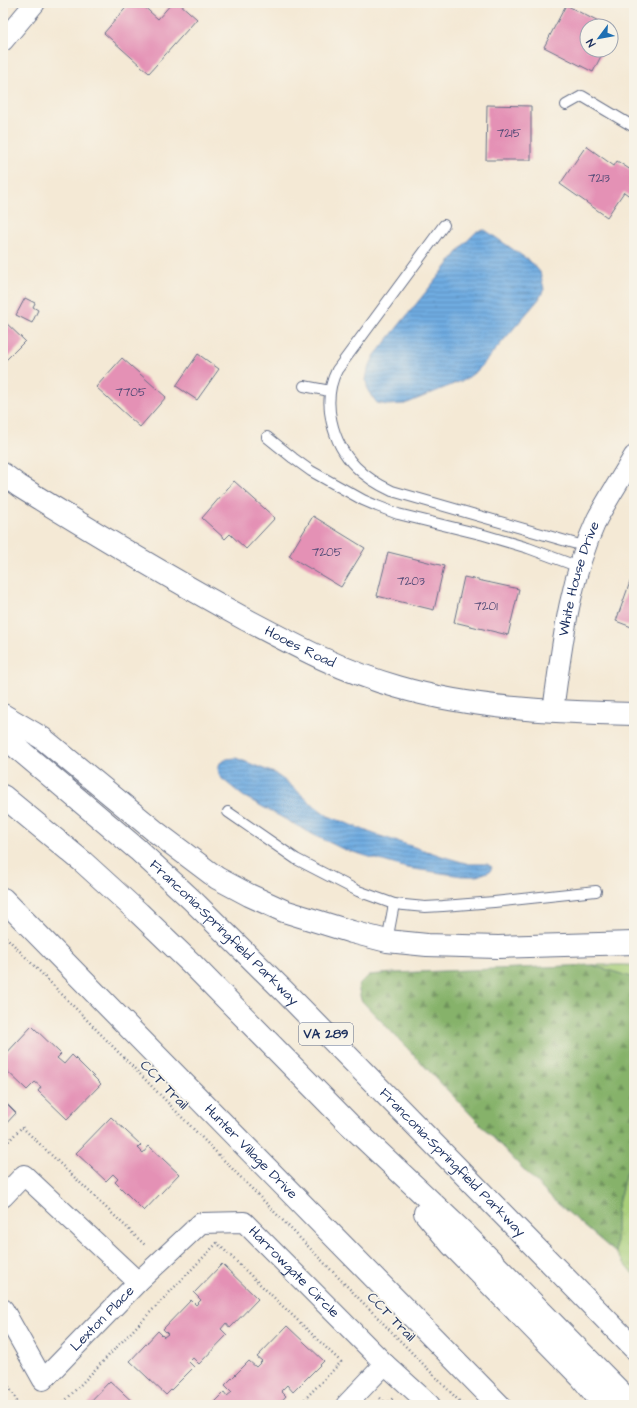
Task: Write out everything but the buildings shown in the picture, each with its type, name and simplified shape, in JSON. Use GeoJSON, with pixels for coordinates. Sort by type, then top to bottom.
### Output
{"type":"FeatureCollection","features":[{"type":"Feature","properties":{"kind":"main road","name":"Hooes Road"},"geometry":{"type":"LineString","coordinates":[[3,474],[19,486],[215,603],[299,648],[362,675],[397,687],[438,697],[516,708],[634,714]]}},
{"type":"Feature","properties":{"kind":"main road"},"geometry":{"type":"LineString","coordinates":[[3,715],[42,738],[156,832],[217,878],[249,895],[284,910],[352,932],[387,941],[427,945],[462,947],[634,943]]}},
{"type":"Feature","properties":{"kind":"main road","name":"Franconia-Springfield Parkway"},"geometry":{"type":"LineString","coordinates":[[3,736],[80,799],[192,900],[284,991],[634,1348]]}},
{"type":"Feature","properties":{"kind":"main road","name":"VA 289"},"geometry":{"type":"LineString","coordinates":[[3,796],[83,862],[144,918],[349,1124],[463,1232],[633,1405]]}},
{"type":"Feature","properties":{"kind":"main road","name":"Hunter Village Drive"},"geometry":{"type":"LineString","coordinates":[[3,899],[499,1405]]}},
{"type":"Feature","properties":{"kind":"main road"},"geometry":{"type":"LineString","coordinates":[[349,1124],[451,1244],[564,1360],[604,1405]]}},
{"type":"Feature","properties":{"kind":"street"},"geometry":{"type":"LineString","coordinates":[[3,41],[35,3]]}},
{"type":"Feature","properties":{"kind":"street","name":"White House Drive"},"geometry":{"type":"LineString","coordinates":[[552,711],[564,625],[579,567],[598,519],[634,456]]}},
{"type":"Feature","properties":{"kind":"street","name":"Lexton Place"},"geometry":{"type":"LineString","coordinates":[[3,1197],[24,1175],[138,1282],[43,1380],[3,1309]]}},
{"type":"Feature","properties":{"kind":"street","name":"Harrowgate Circle"},"geometry":{"type":"LineString","coordinates":[[138,1282],[201,1223],[244,1222],[385,1364],[430,1405]]}},
{"type":"Feature","properties":{"kind":"street"},"geometry":{"type":"LineString","coordinates":[[346,1405],[385,1364]]}},
{"type":"Feature","properties":{"kind":"lane"},"geometry":{"type":"LineString","coordinates":[[566,105],[582,96],[634,128]]}},
{"type":"Feature","properties":{"kind":"lane"},"geometry":{"type":"LineString","coordinates":[[444,225],[337,370],[330,386],[330,413],[336,433],[355,466],[372,480],[392,491],[587,546]]}},
{"type":"Feature","properties":{"kind":"lane"},"geometry":{"type":"LineString","coordinates":[[304,386],[330,390]]}},
{"type":"Feature","properties":{"kind":"lane"},"geometry":{"type":"LineString","coordinates":[[267,437],[311,471],[363,500],[377,506],[398,514],[528,548],[579,567]]}},
{"type":"Feature","properties":{"kind":"lane"},"geometry":{"type":"LineString","coordinates":[[228,812],[296,859],[358,891],[394,904],[444,906],[596,892]]}},
{"type":"Feature","properties":{"kind":"lane"},"geometry":{"type":"LineString","coordinates":[[387,941],[394,904]]}},
{"type":"Feature","properties":{"kind":"path","name":"CCT Trail"},"geometry":{"type":"LineString","coordinates":[[3,934],[463,1405]]}},
{"type":"Feature","properties":{"kind":"path"},"geometry":{"type":"LineString","coordinates":[[3,1147],[22,1127],[147,1247],[152,1242]]}},
{"type":"Feature","properties":{"kind":"path"},"geometry":{"type":"LineString","coordinates":[[61,1405],[217,1243],[341,1362],[299,1405]]}},
{"type":"Feature","properties":{"kind":"path"},"geometry":{"type":"LineString","coordinates":[[3,1376],[19,1405]]}},
{"type":"Feature","properties":{"kind":"green space"},"geometry":{"type":"Polygon","coordinates":[[[592,965],[634,965],[634,978],[592,965]]]}},
{"type":"Feature","properties":{"kind":"green space"},"geometry":{"type":"Polygon","coordinates":[[[592,965],[634,978],[634,1158],[625,1176],[616,1212],[616,1253],[551,1198],[361,1000],[358,986],[369,975],[592,965]]]}},
{"type":"Feature","properties":{"kind":"green space"},"geometry":{"type":"Polygon","coordinates":[[[634,1158],[634,1275],[616,1253],[616,1212],[625,1176],[634,1158]]]}},
{"type":"Feature","properties":{"kind":"water"},"geometry":{"type":"Polygon","coordinates":[[[485,230],[531,262],[540,272],[544,289],[539,299],[478,370],[466,379],[405,404],[387,405],[377,403],[368,391],[366,380],[368,369],[375,355],[467,241],[477,231],[485,230]]]}},
{"type":"Feature","properties":{"kind":"water"},"geometry":{"type":"Polygon","coordinates":[[[236,758],[274,773],[328,816],[374,834],[448,858],[469,864],[487,864],[492,867],[490,871],[477,876],[462,876],[407,868],[343,849],[314,835],[243,796],[220,777],[218,769],[220,763],[227,759],[236,758]]]}}]}
